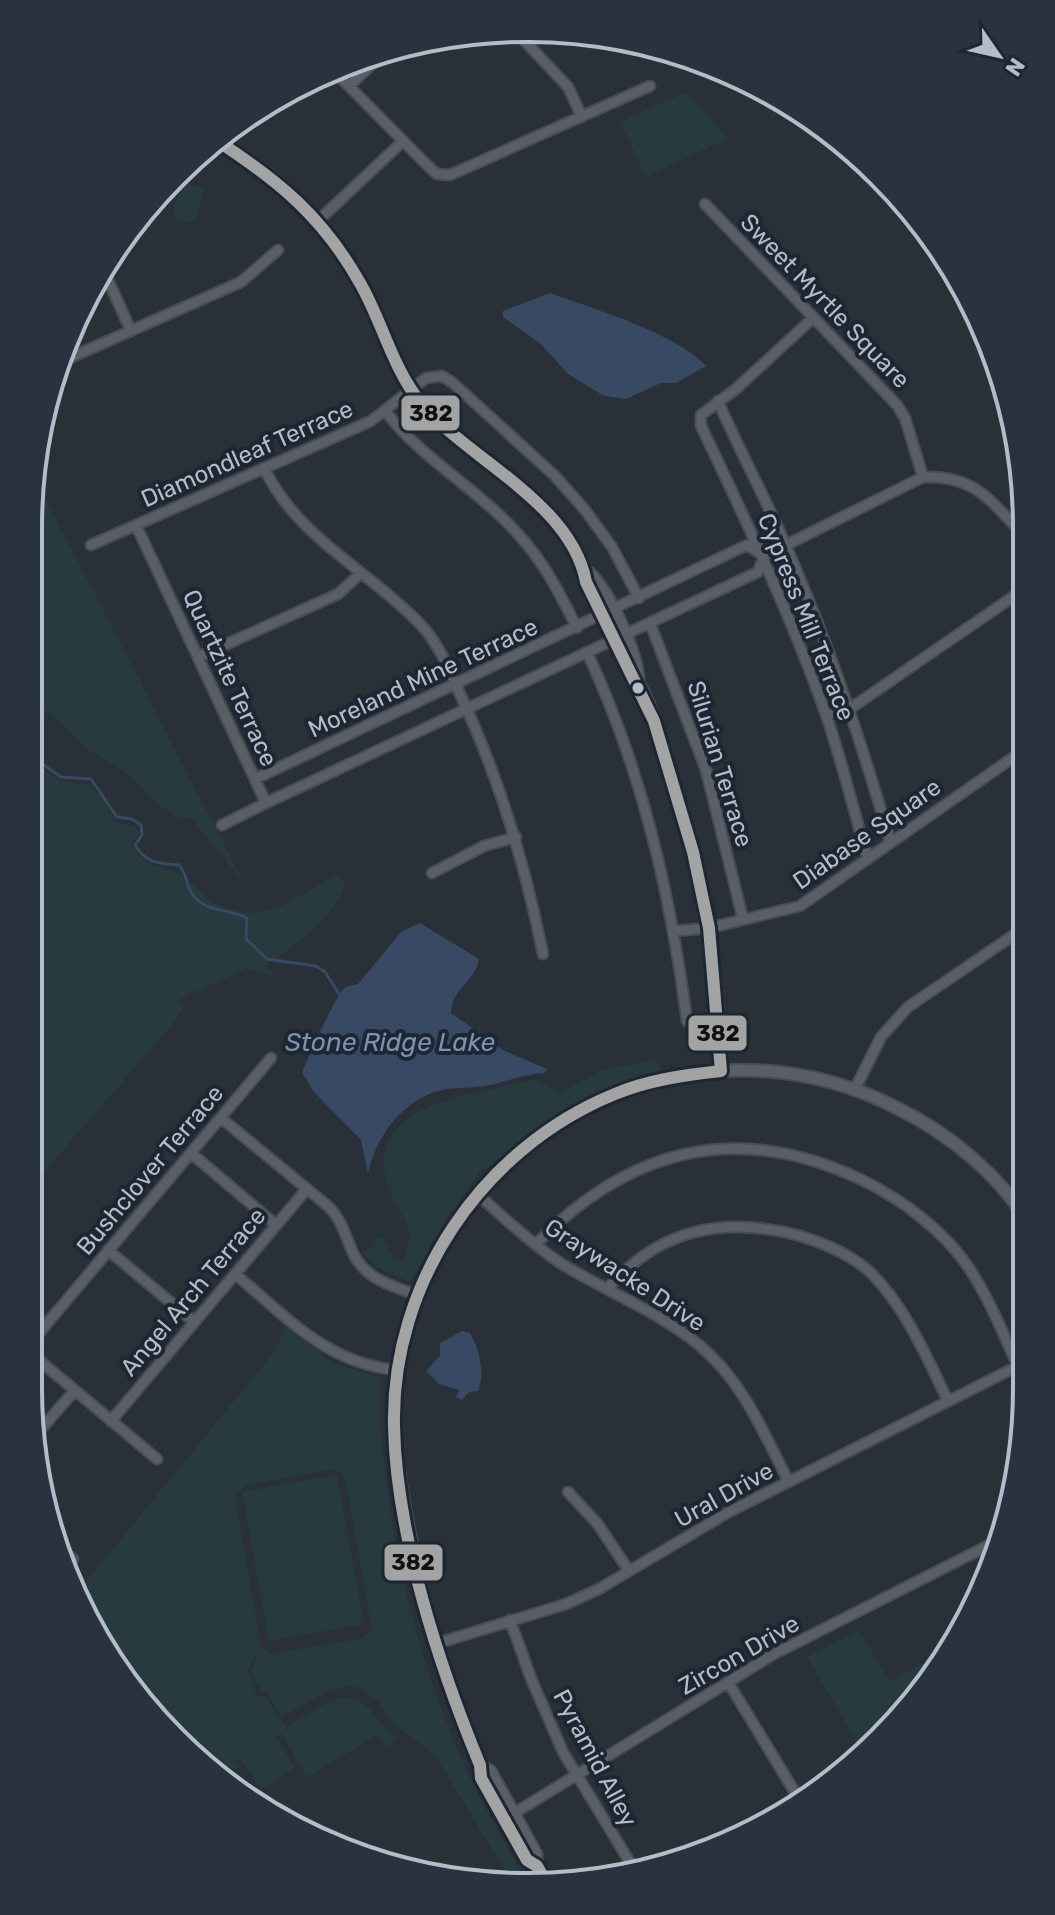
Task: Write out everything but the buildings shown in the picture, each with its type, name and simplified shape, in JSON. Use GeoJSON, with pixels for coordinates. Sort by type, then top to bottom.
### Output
{"type":"FeatureCollection","features":[{"type":"Feature","properties":{"kind":"street"},"geometry":{"type":"LineString","coordinates":[[526,42],[568,87],[582,117]]}},
{"type":"Feature","properties":{"kind":"street"},"geometry":{"type":"LineString","coordinates":[[349,86],[366,70]]}},
{"type":"Feature","properties":{"kind":"street"},"geometry":{"type":"LineString","coordinates":[[342,79],[437,174],[450,175],[650,86]]}},
{"type":"Feature","properties":{"kind":"street"},"geometry":{"type":"LineString","coordinates":[[319,220],[403,141]]}},
{"type":"Feature","properties":{"kind":"street"},"geometry":{"type":"LineString","coordinates":[[226,147],[270,175],[319,220],[361,284],[412,389],[433,416],[545,512],[586,571],[596,577],[618,637],[639,669],[638,682],[673,782],[709,928],[718,1006],[721,1071]]}},
{"type":"Feature","properties":{"kind":"street","name":"Sweet Myrtle Square"},"geometry":{"type":"LineString","coordinates":[[705,204],[897,405],[917,450],[923,477]]}},
{"type":"Feature","properties":{"kind":"street"},"geometry":{"type":"LineString","coordinates":[[74,356],[241,282],[278,250]]}},
{"type":"Feature","properties":{"kind":"street"},"geometry":{"type":"LineString","coordinates":[[109,282],[131,331]]}},
{"type":"Feature","properties":{"kind":"street","name":"Cypress Mill Terrace"},"geometry":{"type":"LineString","coordinates":[[813,318],[737,388],[701,415],[701,426],[764,556],[826,715],[868,859]]}},
{"type":"Feature","properties":{"kind":"street"},"geometry":{"type":"LineString","coordinates":[[412,389],[430,376],[448,379],[555,476],[607,540],[639,598]]}},
{"type":"Feature","properties":{"kind":"street","name":"Diamondleaf Terrace"},"geometry":{"type":"LineString","coordinates":[[91,545],[386,412],[412,389]]}},
{"type":"Feature","properties":{"kind":"street","name":"Cypress Mill Terrace"},"geometry":{"type":"LineString","coordinates":[[718,401],[786,544],[851,708],[890,841]]}},
{"type":"Feature","properties":{"kind":"street"},"geometry":{"type":"LineString","coordinates":[[386,412],[419,448],[518,533],[546,569],[577,628]]}},
{"type":"Feature","properties":{"kind":"street"},"geometry":{"type":"LineString","coordinates":[[264,468],[291,513],[427,632],[467,709],[516,837],[543,954]]}},
{"type":"Feature","properties":{"kind":"street"},"geometry":{"type":"LineString","coordinates":[[923,477],[951,476],[977,489],[1013,524]]}},
{"type":"Feature","properties":{"kind":"street","name":"Moreland Mine Terrace"},"geometry":{"type":"LineString","coordinates":[[266,803],[758,572],[764,556],[923,477]]}},
{"type":"Feature","properties":{"kind":"street","name":"Quartzite Terrace"},"geometry":{"type":"LineString","coordinates":[[136,525],[266,803],[222,825]]}},
{"type":"Feature","properties":{"kind":"street","name":"Moreland Mine Terrace"},"geometry":{"type":"LineString","coordinates":[[255,779],[747,545],[764,556]]}},
{"type":"Feature","properties":{"kind":"street"},"geometry":{"type":"LineString","coordinates":[[198,657],[338,594],[360,574]]}},
{"type":"Feature","properties":{"kind":"street"},"geometry":{"type":"LineString","coordinates":[[826,715],[851,708],[1013,597]]}},
{"type":"Feature","properties":{"kind":"street","name":"Silurian Terrace"},"geometry":{"type":"LineString","coordinates":[[650,623],[706,770],[743,919]]}},
{"type":"Feature","properties":{"kind":"street"},"geometry":{"type":"LineString","coordinates":[[587,652],[627,745],[652,828],[675,931],[687,1021]]}},
{"type":"Feature","properties":{"kind":"street","name":"Diabase Square"},"geometry":{"type":"LineString","coordinates":[[675,931],[709,928],[800,906],[1013,757]]}},
{"type":"Feature","properties":{"kind":"street"},"geometry":{"type":"LineString","coordinates":[[432,873],[484,846],[516,837]]}},
{"type":"Feature","properties":{"kind":"street"},"geometry":{"type":"LineString","coordinates":[[855,1089],[881,1037],[908,1007],[1013,935]]}},
{"type":"Feature","properties":{"kind":"street","name":"Bushclover Terrace"},"geometry":{"type":"LineString","coordinates":[[42,1331],[271,1058]]}},
{"type":"Feature","properties":{"kind":"street"},"geometry":{"type":"LineString","coordinates":[[541,1873],[536,1854],[508,1817],[490,1771],[480,1765],[435,1644],[396,1456],[396,1370],[416,1295],[437,1251],[477,1194],[538,1137],[583,1108],[634,1087],[721,1071],[794,1075],[855,1089],[908,1113],[946,1137],[990,1175],[1013,1203]]}},
{"type":"Feature","properties":{"kind":"street"},"geometry":{"type":"LineString","coordinates":[[221,1118],[339,1218],[352,1252],[364,1269],[375,1278],[416,1295]]}},
{"type":"Feature","properties":{"kind":"street"},"geometry":{"type":"LineString","coordinates":[[536,1244],[594,1192],[663,1159],[734,1149],[796,1153],[879,1188],[937,1231],[969,1267],[1013,1349]]}},
{"type":"Feature","properties":{"kind":"street"},"geometry":{"type":"LineString","coordinates":[[191,1153],[276,1225]]}},
{"type":"Feature","properties":{"kind":"street","name":"Angel Arch Terrace"},"geometry":{"type":"LineString","coordinates":[[111,1421],[306,1190]]}},
{"type":"Feature","properties":{"kind":"street","name":"Graywacke Drive"},"geometry":{"type":"LineString","coordinates":[[477,1194],[559,1262],[608,1288],[701,1346],[730,1378],[763,1425],[789,1482]]}},
{"type":"Feature","properties":{"kind":"street"},"geometry":{"type":"LineString","coordinates":[[608,1288],[635,1259],[659,1244],[715,1227],[749,1226],[813,1240],[841,1251],[871,1273],[899,1306],[948,1401]]}},
{"type":"Feature","properties":{"kind":"street"},"geometry":{"type":"LineString","coordinates":[[108,1250],[193,1321]]}},
{"type":"Feature","properties":{"kind":"street"},"geometry":{"type":"LineString","coordinates":[[235,1274],[325,1349],[366,1367],[396,1370]]}},
{"type":"Feature","properties":{"kind":"street"},"geometry":{"type":"LineString","coordinates":[[42,1361],[157,1459]]}},
{"type":"Feature","properties":{"kind":"street","name":"Ural Drive"},"geometry":{"type":"LineString","coordinates":[[435,1644],[566,1604],[789,1482],[1013,1368]]}},
{"type":"Feature","properties":{"kind":"street"},"geometry":{"type":"LineString","coordinates":[[44,1426],[75,1390]]}},
{"type":"Feature","properties":{"kind":"street"},"geometry":{"type":"LineString","coordinates":[[568,1492],[597,1523],[629,1571]]}},
{"type":"Feature","properties":{"kind":"street","name":"Zircon Drive"},"geometry":{"type":"LineString","coordinates":[[508,1817],[578,1777],[774,1654],[986,1547]]}},
{"type":"Feature","properties":{"kind":"street","name":"Pyramid Alley"},"geometry":{"type":"LineString","coordinates":[[510,1620],[532,1681],[578,1777],[630,1862]]}},
{"type":"Feature","properties":{"kind":"street"},"geometry":{"type":"LineString","coordinates":[[728,1682],[795,1792]]}},
{"type":"Feature","properties":{"kind":"green space"},"geometry":{"type":"Polygon","coordinates":[[[686,92],[728,138],[646,177],[620,122],[686,92]]]}},
{"type":"Feature","properties":{"kind":"green space"},"geometry":{"type":"Polygon","coordinates":[[[185,183],[205,188],[196,219],[189,223],[177,219],[173,212],[180,188],[185,183]]]}},
{"type":"Feature","properties":{"kind":"green space"},"geometry":{"type":"Polygon","coordinates":[[[43,494],[244,883],[192,819],[175,816],[152,800],[133,777],[85,748],[56,717],[42,710],[43,494]]]}},
{"type":"Feature","properties":{"kind":"green space"},"geometry":{"type":"Polygon","coordinates":[[[42,768],[58,780],[89,785],[103,798],[114,821],[136,827],[139,833],[131,846],[137,854],[149,863],[183,876],[216,904],[235,911],[266,911],[337,875],[345,883],[323,920],[266,965],[276,978],[247,968],[178,1000],[182,1008],[175,1021],[42,1175],[42,768]]]}},
{"type":"Feature","properties":{"kind":"green space"},"geometry":{"type":"Polygon","coordinates":[[[654,1060],[659,1063],[660,1070],[612,1086],[568,1108],[527,1135],[488,1168],[481,1170],[443,1224],[412,1279],[408,1281],[377,1268],[362,1252],[374,1246],[372,1241],[383,1236],[394,1260],[404,1259],[410,1236],[406,1221],[388,1187],[385,1153],[394,1132],[411,1116],[460,1096],[535,1079],[560,1093],[602,1070],[654,1060]]]}},
{"type":"Feature","properties":{"kind":"green space"},"geometry":{"type":"Polygon","coordinates":[[[285,1326],[334,1364],[380,1376],[381,1438],[389,1498],[416,1632],[429,1675],[462,1759],[522,1873],[506,1872],[435,1755],[394,1724],[377,1700],[353,1686],[333,1689],[281,1717],[266,1691],[262,1693],[251,1671],[259,1651],[248,1669],[257,1697],[265,1696],[287,1729],[316,1709],[345,1697],[363,1703],[398,1739],[386,1748],[377,1735],[307,1777],[281,1733],[276,1736],[295,1768],[261,1789],[240,1758],[235,1761],[239,1767],[230,1771],[184,1731],[142,1683],[107,1630],[84,1584],[275,1351],[285,1326]],[[331,1469],[245,1486],[235,1497],[261,1646],[269,1654],[363,1638],[372,1629],[342,1473],[331,1469]]]}},
{"type":"Feature","properties":{"kind":"green space"},"geometry":{"type":"Polygon","coordinates":[[[337,1475],[364,1624],[269,1641],[242,1492],[337,1475]]]}},
{"type":"Feature","properties":{"kind":"green space"},"geometry":{"type":"Polygon","coordinates":[[[859,1630],[890,1681],[928,1661],[893,1708],[858,1744],[807,1657],[859,1630]]]}},
{"type":"Feature","properties":{"kind":"water"},"geometry":{"type":"Polygon","coordinates":[[[550,293],[655,333],[693,354],[706,366],[676,383],[661,383],[626,399],[604,396],[568,374],[541,344],[503,317],[503,311],[550,293]]]}},
{"type":"Feature","properties":{"kind":"water","name":"Stone Ridge Lake"},"geometry":{"type":"Polygon","coordinates":[[[420,923],[479,959],[477,967],[455,998],[451,1013],[505,1051],[547,1069],[544,1073],[490,1085],[447,1089],[418,1100],[385,1132],[368,1174],[361,1140],[313,1091],[302,1072],[342,991],[358,984],[402,931],[420,923]]]}},
{"type":"Feature","properties":{"kind":"water"},"geometry":{"type":"Polygon","coordinates":[[[462,1331],[470,1333],[474,1339],[481,1370],[478,1391],[469,1392],[462,1400],[456,1397],[459,1390],[439,1384],[426,1371],[440,1356],[440,1343],[462,1331]]]}},
{"type":"Feature","properties":{"kind":"waterway"},"geometry":{"type":"LineString","coordinates":[[42,764],[61,777],[91,779],[117,817],[132,819],[141,825],[142,835],[135,845],[144,856],[165,864],[179,865],[198,900],[247,918],[246,939],[267,959],[316,966],[325,972],[339,994]]}},
{"type":"Feature","properties":{"kind":"transit line","name":"382"},"geometry":{"type":"LineString","coordinates":[[226,147],[298,202],[331,239],[360,283],[402,374],[420,402],[440,423],[540,505],[577,554],[586,582],[654,721],[693,852],[709,928],[721,1071],[680,1076],[615,1094],[567,1118],[524,1149],[486,1185],[454,1227],[428,1272],[409,1321],[397,1373],[394,1426],[397,1468],[411,1555],[422,1599],[480,1765],[481,1778],[527,1860],[541,1873]]}}]}
